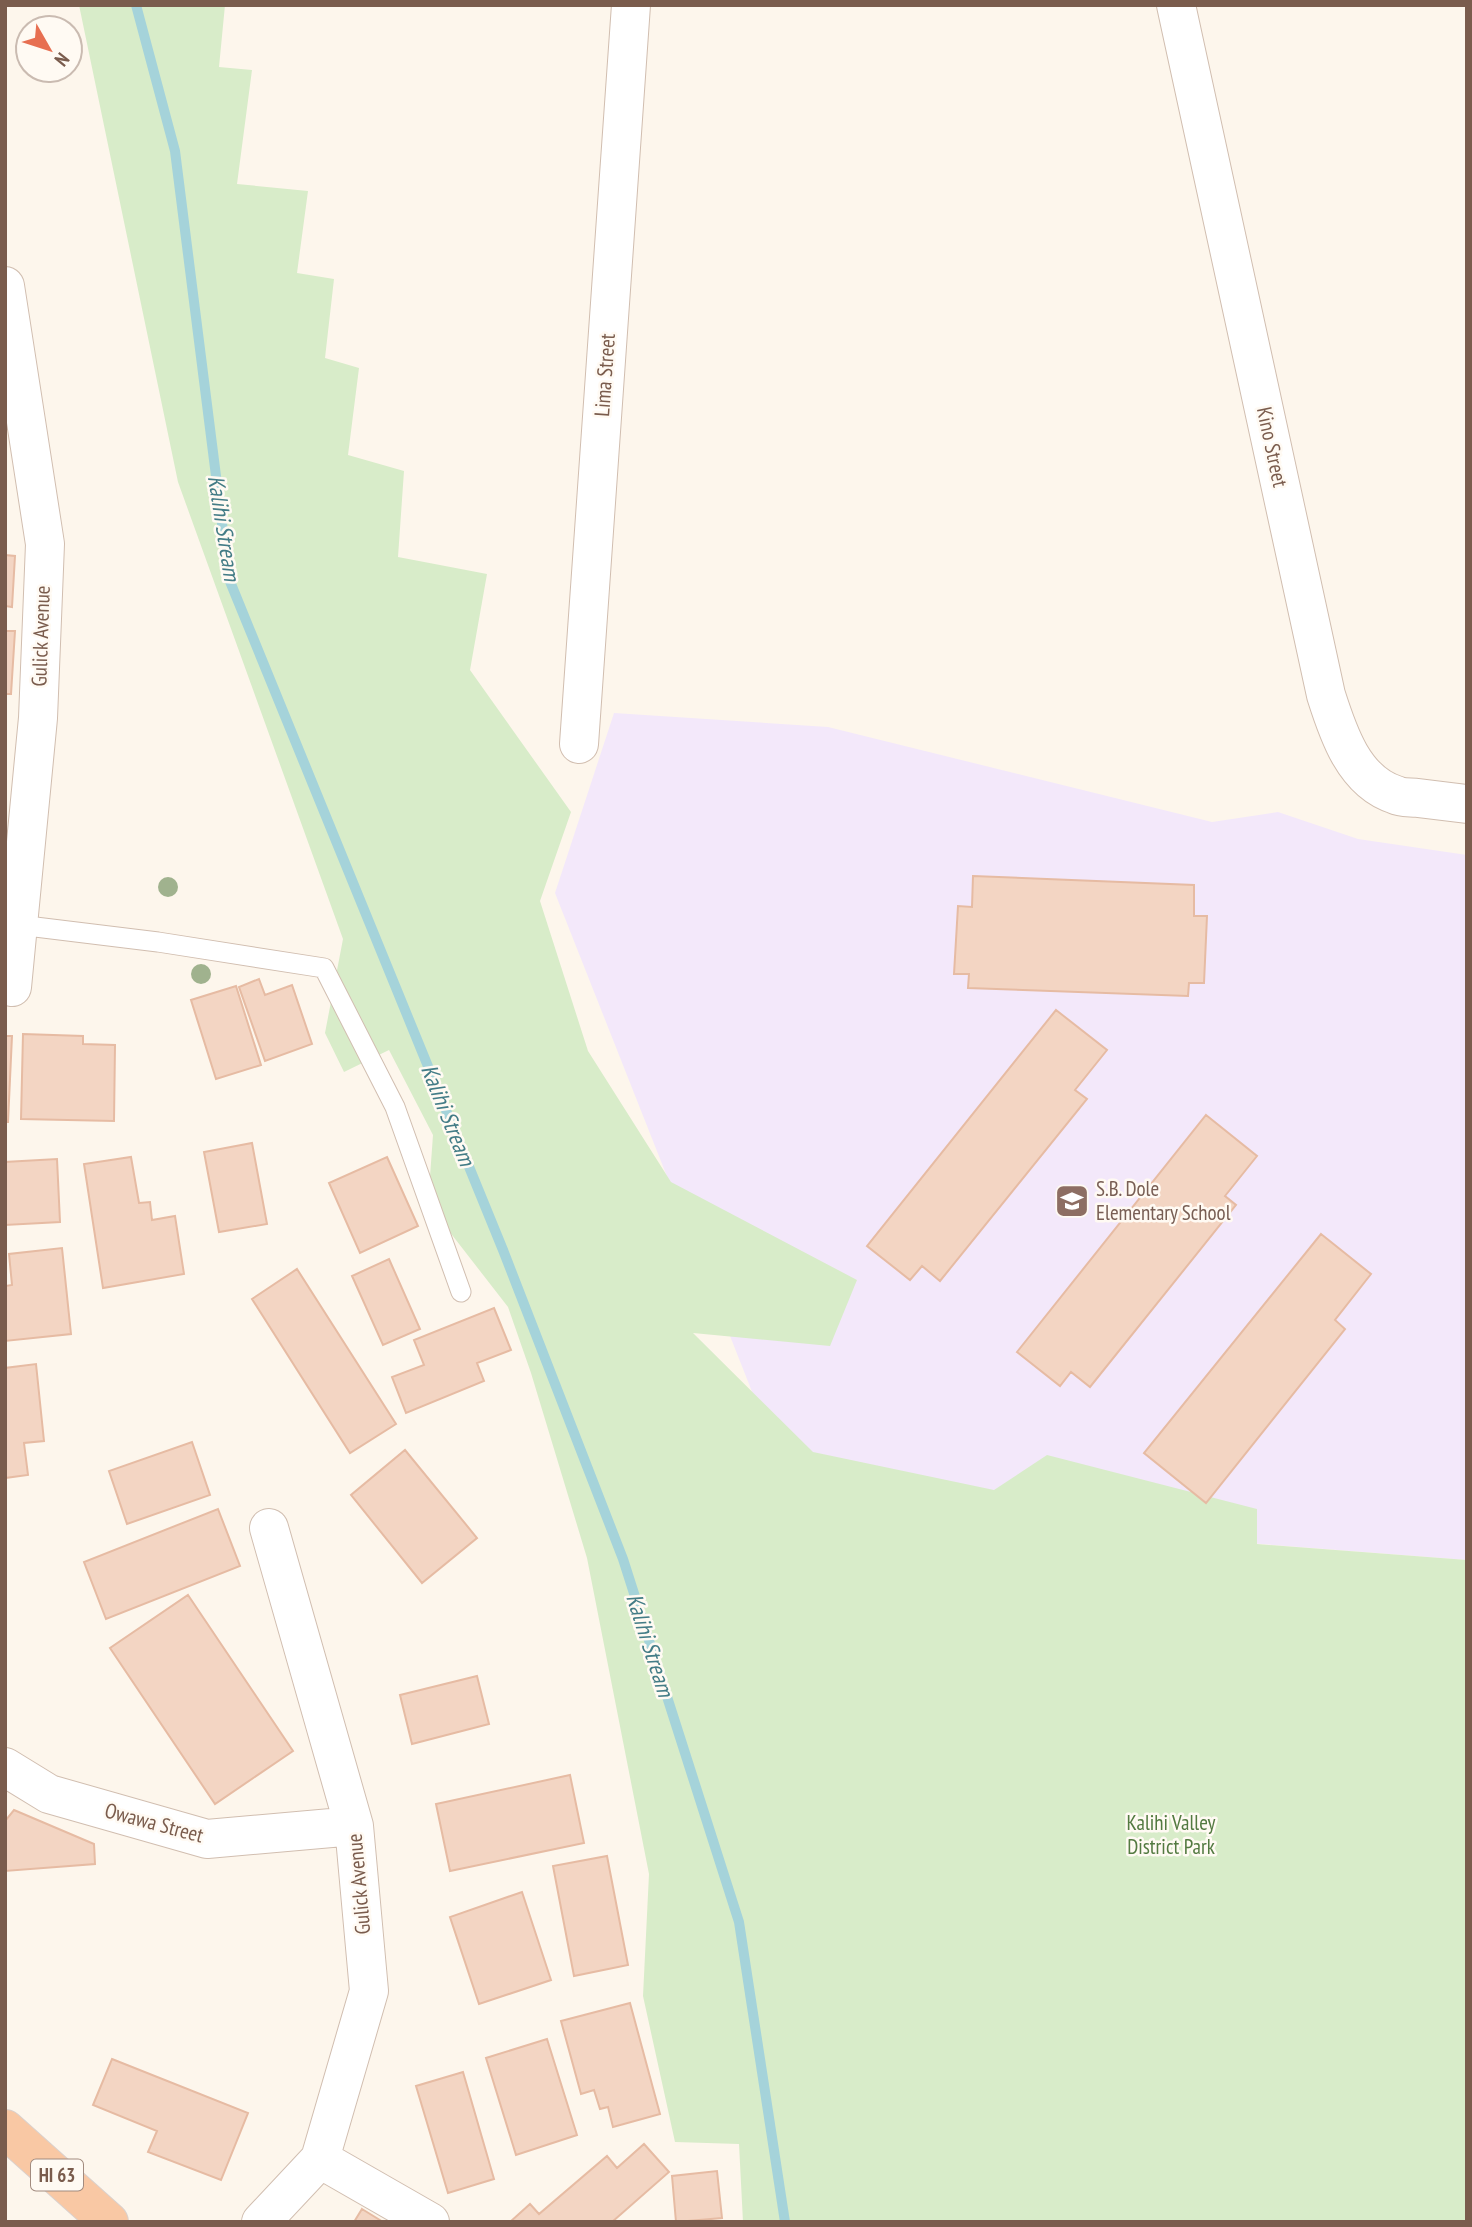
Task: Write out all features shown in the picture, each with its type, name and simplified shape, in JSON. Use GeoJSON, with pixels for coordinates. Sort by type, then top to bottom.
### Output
{"type":"FeatureCollection","features":[{"type":"Feature","properties":{"kind":"highway","name":"HI 63"},"geometry":{"type":"LineString","coordinates":[[5,2129],[109,2222]]}},
{"type":"Feature","properties":{"kind":"street","name":"Lima Street"},"geometry":{"type":"LineString","coordinates":[[579,744],[631,5]]}},
{"type":"Feature","properties":{"kind":"street","name":"Kino Street"},"geometry":{"type":"LineString","coordinates":[[1176,5],[1326,695],[1336,728],[1360,770],[1386,790],[1396,795],[1467,804]]}},
{"type":"Feature","properties":{"kind":"street","name":"Gulick Avenue"},"geometry":{"type":"LineString","coordinates":[[6,297],[45,544],[22,717],[19,925],[12,987]]}},
{"type":"Feature","properties":{"kind":"street","name":"Gulick Avenue"},"geometry":{"type":"LineString","coordinates":[[261,2222],[320,2159],[369,1991],[354,1826],[269,1528]]}},
{"type":"Feature","properties":{"kind":"street","name":"Owawa Street"},"geometry":{"type":"LineString","coordinates":[[5,1767],[49,1794],[207,1839],[354,1826]]}},
{"type":"Feature","properties":{"kind":"street"},"geometry":{"type":"LineString","coordinates":[[320,2159],[430,2222]]}},
{"type":"Feature","properties":{"kind":"lane"},"geometry":{"type":"LineString","coordinates":[[19,925],[158,942],[324,968],[395,1107],[461,1292]]}},
{"type":"Feature","properties":{"kind":"shaded area","name":"S.B. Dole Elementary School"},"geometry":{"type":"Polygon","coordinates":[[[614,713],[828,727],[1212,822],[1278,812],[1358,839],[1467,855],[1467,1560],[798,1508],[555,893],[614,713]]]}},
{"type":"Feature","properties":{"kind":"green space","name":"Kalihi Valley District Park"},"geometry":{"type":"Polygon","coordinates":[[[79,5],[225,5],[219,67],[252,70],[237,184],[308,191],[297,273],[334,279],[325,358],[359,368],[348,455],[404,471],[398,557],[487,574],[470,670],[571,812],[540,901],[588,1051],[671,1182],[857,1280],[830,1346],[693,1333],[813,1452],[994,1490],[1047,1455],[1257,1509],[1257,1544],[1467,1560],[1467,2222],[743,2222],[739,2144],[675,2142],[643,1996],[649,1874],[587,1558],[531,1373],[508,1307],[428,1204],[433,1135],[389,1050],[344,1072],[325,1033],[343,939],[178,482],[84,29],[84,14],[81,14],[79,5]]]}},
{"type":"Feature","properties":{"kind":"building"},"geometry":{"type":"Polygon","coordinates":[[[5,555],[15,556],[12,607],[5,606],[5,555]]]}},
{"type":"Feature","properties":{"kind":"building"},"geometry":{"type":"Polygon","coordinates":[[[5,631],[15,631],[11,694],[5,694],[5,631]]]}},
{"type":"Feature","properties":{"kind":"building"},"geometry":{"type":"Polygon","coordinates":[[[973,876],[1194,885],[1194,916],[1207,916],[1204,983],[1189,983],[1188,996],[968,988],[969,974],[954,974],[958,906],[972,907],[973,876]]]}},
{"type":"Feature","properties":{"kind":"building"},"geometry":{"type":"Polygon","coordinates":[[[259,979],[265,995],[292,985],[312,1044],[265,1061],[239,987],[259,979]]]}},
{"type":"Feature","properties":{"kind":"building"},"geometry":{"type":"Polygon","coordinates":[[[236,986],[261,1065],[216,1079],[191,1000],[236,986]]]}},
{"type":"Feature","properties":{"kind":"building"},"geometry":{"type":"Polygon","coordinates":[[[1056,1010],[1107,1050],[1075,1090],[1087,1099],[940,1281],[922,1266],[910,1280],[867,1246],[1056,1010]]]}},
{"type":"Feature","properties":{"kind":"building"},"geometry":{"type":"Polygon","coordinates":[[[23,1034],[83,1036],[83,1044],[115,1045],[114,1121],[21,1119],[23,1034]]]}},
{"type":"Feature","properties":{"kind":"building"},"geometry":{"type":"Polygon","coordinates":[[[5,1036],[12,1036],[8,1122],[5,1122],[5,1036]]]}},
{"type":"Feature","properties":{"kind":"building"},"geometry":{"type":"Polygon","coordinates":[[[1206,1115],[1257,1156],[1225,1196],[1236,1205],[1090,1387],[1071,1372],[1060,1386],[1017,1352],[1206,1115]]]}},
{"type":"Feature","properties":{"kind":"building"},"geometry":{"type":"Polygon","coordinates":[[[252,1143],[267,1224],[219,1232],[204,1152],[252,1143]]]}},
{"type":"Feature","properties":{"kind":"building"},"geometry":{"type":"Polygon","coordinates":[[[131,1157],[139,1203],[150,1202],[152,1220],[175,1216],[184,1274],[103,1288],[84,1164],[131,1157]]]}},
{"type":"Feature","properties":{"kind":"building"},"geometry":{"type":"Polygon","coordinates":[[[387,1157],[418,1226],[360,1253],[329,1183],[387,1157]]]}},
{"type":"Feature","properties":{"kind":"building"},"geometry":{"type":"Polygon","coordinates":[[[57,1159],[60,1222],[5,1225],[5,1162],[57,1159]]]}},
{"type":"Feature","properties":{"kind":"building"},"geometry":{"type":"Polygon","coordinates":[[[1321,1234],[1371,1274],[1335,1320],[1345,1329],[1206,1503],[1144,1453],[1321,1234]]]}},
{"type":"Feature","properties":{"kind":"building"},"geometry":{"type":"Polygon","coordinates":[[[62,1248],[71,1334],[5,1341],[5,1286],[12,1285],[9,1254],[62,1248]]]}},
{"type":"Feature","properties":{"kind":"building"},"geometry":{"type":"Polygon","coordinates":[[[389,1259],[420,1329],[383,1345],[352,1276],[389,1259]]]}},
{"type":"Feature","properties":{"kind":"building"},"geometry":{"type":"Polygon","coordinates":[[[297,1269],[396,1424],[350,1453],[252,1299],[297,1269]]]}},
{"type":"Feature","properties":{"kind":"building"},"geometry":{"type":"Polygon","coordinates":[[[494,1308],[511,1350],[477,1363],[484,1381],[406,1413],[392,1377],[424,1365],[414,1340],[494,1308]]]}},
{"type":"Feature","properties":{"kind":"building"},"geometry":{"type":"Polygon","coordinates":[[[36,1364],[44,1441],[24,1443],[28,1475],[5,1478],[5,1368],[36,1364]]]}},
{"type":"Feature","properties":{"kind":"building"},"geometry":{"type":"Polygon","coordinates":[[[192,1442],[210,1495],[127,1524],[109,1471],[192,1442]]]}},
{"type":"Feature","properties":{"kind":"building"},"geometry":{"type":"Polygon","coordinates":[[[405,1450],[477,1538],[422,1583],[351,1495],[405,1450]]]}},
{"type":"Feature","properties":{"kind":"building"},"geometry":{"type":"Polygon","coordinates":[[[218,1509],[240,1566],[106,1619],[84,1562],[218,1509]]]}},
{"type":"Feature","properties":{"kind":"building"},"geometry":{"type":"Polygon","coordinates":[[[188,1595],[293,1751],[215,1804],[110,1648],[188,1595]]]}},
{"type":"Feature","properties":{"kind":"building"},"geometry":{"type":"Polygon","coordinates":[[[477,1676],[489,1724],[412,1744],[400,1695],[477,1676]]]}},
{"type":"Feature","properties":{"kind":"building"},"geometry":{"type":"Polygon","coordinates":[[[570,1775],[584,1843],[450,1871],[436,1804],[570,1775]]]}},
{"type":"Feature","properties":{"kind":"building"},"geometry":{"type":"Polygon","coordinates":[[[14,1810],[94,1844],[95,1864],[5,1871],[5,1821],[14,1810]]]}},
{"type":"Feature","properties":{"kind":"building"},"geometry":{"type":"Polygon","coordinates":[[[607,1856],[628,1965],[574,1976],[553,1866],[607,1856]]]}},
{"type":"Feature","properties":{"kind":"building"},"geometry":{"type":"Polygon","coordinates":[[[522,1892],[551,1980],[479,2004],[450,1917],[522,1892]]]}},
{"type":"Feature","properties":{"kind":"building"},"geometry":{"type":"Polygon","coordinates":[[[630,2003],[660,2114],[613,2127],[608,2107],[600,2109],[594,2090],[581,2094],[561,2021],[630,2003]]]}},
{"type":"Feature","properties":{"kind":"building"},"geometry":{"type":"Polygon","coordinates":[[[547,2039],[577,2135],[516,2155],[486,2058],[547,2039]]]}},
{"type":"Feature","properties":{"kind":"building"},"geometry":{"type":"Polygon","coordinates":[[[112,2059],[248,2113],[221,2180],[148,2152],[157,2131],[93,2105],[112,2059]]]}},
{"type":"Feature","properties":{"kind":"building"},"geometry":{"type":"Polygon","coordinates":[[[463,2072],[494,2179],[448,2193],[416,2086],[463,2072]]]}},
{"type":"Feature","properties":{"kind":"building"},"geometry":{"type":"Polygon","coordinates":[[[644,2144],[669,2172],[612,2222],[510,2222],[530,2204],[539,2214],[607,2156],[617,2168],[644,2144]]]}},
{"type":"Feature","properties":{"kind":"building"},"geometry":{"type":"Polygon","coordinates":[[[717,2171],[722,2218],[676,2222],[672,2176],[717,2171]]]}},
{"type":"Feature","properties":{"kind":"building"},"geometry":{"type":"Polygon","coordinates":[[[362,2209],[383,2222],[354,2222],[362,2209]]]}},
{"type":"Feature","properties":{"kind":"waterway","name":"Kalihi Stream"},"geometry":{"type":"LineString","coordinates":[[136,5],[175,151],[229,579],[503,1250],[623,1559],[739,1922],[785,2222]]}},
{"type":"Feature","properties":{"kind":"place","name":"S.B. Dole Elementary School"},"geometry":{"type":"Point","coordinates":[1072,1201]}}]}
